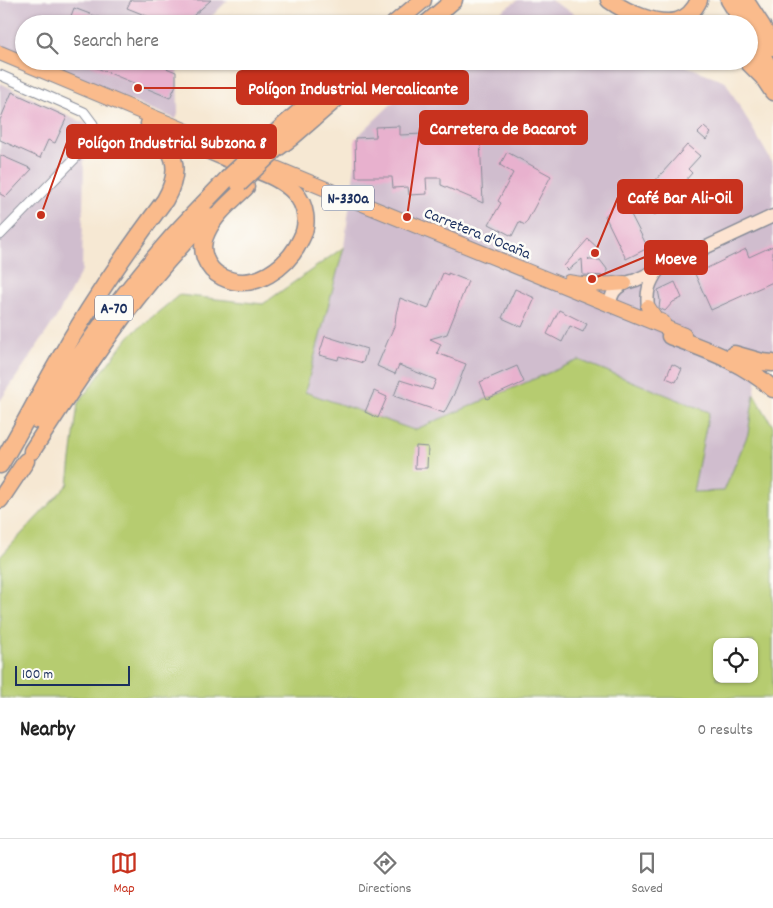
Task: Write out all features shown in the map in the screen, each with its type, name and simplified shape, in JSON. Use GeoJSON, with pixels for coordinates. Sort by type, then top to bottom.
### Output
{"type":"FeatureCollection","features":[{"type":"Feature","properties":{"kind":"highway"},"geometry":{"type":"LineString","coordinates":[[405,15],[423,0]]}},
{"type":"Feature","properties":{"kind":"highway"},"geometry":{"type":"LineString","coordinates":[[415,15],[434,0]]}},
{"type":"Feature","properties":{"kind":"highway"},"geometry":{"type":"LineString","coordinates":[[437,15],[454,0]]}},
{"type":"Feature","properties":{"kind":"highway"},"geometry":{"type":"LineString","coordinates":[[441,15],[465,0]]}},
{"type":"Feature","properties":{"kind":"highway"},"geometry":{"type":"LineString","coordinates":[[600,0],[628,15]]}},
{"type":"Feature","properties":{"kind":"highway"},"geometry":{"type":"LineString","coordinates":[[610,0],[637,15]]}},
{"type":"Feature","properties":{"kind":"highway"},"geometry":{"type":"LineString","coordinates":[[688,15],[692,12],[699,0]]}},
{"type":"Feature","properties":{"kind":"highway"},"geometry":{"type":"LineString","coordinates":[[728,0],[738,15]]}},
{"type":"Feature","properties":{"kind":"highway"},"geometry":{"type":"LineString","coordinates":[[744,0],[754,15]]}},
{"type":"Feature","properties":{"kind":"highway"},"geometry":{"type":"LineString","coordinates":[[758,20],[773,47]]}},
{"type":"Feature","properties":{"kind":"highway"},"geometry":{"type":"LineString","coordinates":[[758,48],[773,74]]}},
{"type":"Feature","properties":{"kind":"highway"},"geometry":{"type":"LineString","coordinates":[[279,141],[313,91],[338,70]]}},
{"type":"Feature","properties":{"kind":"highway","name":"A-70"},"geometry":{"type":"LineString","coordinates":[[0,500],[63,379],[125,294],[173,237],[237,183],[349,70]]}},
{"type":"Feature","properties":{"kind":"highway","name":"A-70"},"geometry":{"type":"LineString","coordinates":[[279,141],[369,70]]}},
{"type":"Feature","properties":{"kind":"highway"},"geometry":{"type":"LineString","coordinates":[[756,70],[773,92]]}},
{"type":"Feature","properties":{"kind":"highway"},"geometry":{"type":"LineString","coordinates":[[0,465],[94,301],[124,255],[169,193],[174,173],[174,160],[169,148],[149,124]]}},
{"type":"Feature","properties":{"kind":"highway"},"geometry":{"type":"LineString","coordinates":[[166,131],[280,180],[296,194],[302,203],[306,225],[304,234],[291,256],[268,276],[252,281],[228,280],[218,275],[211,269],[203,250],[203,242],[210,226],[237,183]]}},
{"type":"Feature","properties":{"kind":"highway"},"geometry":{"type":"LineString","coordinates":[[666,335],[728,359],[751,372],[773,389]]}},
{"type":"Feature","properties":{"kind":"highway"},"geometry":{"type":"LineString","coordinates":[[694,339],[740,356],[773,363]]}},
{"type":"Feature","properties":{"kind":"highway","name":"A-70"},"geometry":{"type":"LineString","coordinates":[[0,478],[23,454]]}},
{"type":"Feature","properties":{"kind":"main road","name":"Carretera d'Ocaña"},"geometry":{"type":"LineString","coordinates":[[0,53],[15,59]]}},
{"type":"Feature","properties":{"kind":"main road","name":"Carretera d'Ocaña"},"geometry":{"type":"LineString","coordinates":[[41,70],[694,339]]}},
{"type":"Feature","properties":{"kind":"main road","name":"Carretera d'Ocaña"},"geometry":{"type":"LineString","coordinates":[[1,72],[190,139],[584,303],[666,335]]}},
{"type":"Feature","properties":{"kind":"main road"},"geometry":{"type":"LineString","coordinates":[[478,259],[505,266],[604,307],[610,305],[614,310],[666,335]]}},
{"type":"Feature","properties":{"kind":"main road"},"geometry":{"type":"LineString","coordinates":[[515,266],[582,285],[630,282]]}},
{"type":"Feature","properties":{"kind":"main road"},"geometry":{"type":"LineString","coordinates":[[648,307],[656,318],[685,331],[694,339]]}},
{"type":"Feature","properties":{"kind":"street","name":"Carretera d'Ocaña"},"geometry":{"type":"LineString","coordinates":[[0,235],[89,144],[94,133],[93,124],[84,112],[1,72]]}},
{"type":"Feature","properties":{"kind":"street"},"geometry":{"type":"LineString","coordinates":[[610,305],[613,292],[620,285],[658,270],[773,216]]}},
{"type":"Feature","properties":{"kind":"street"},"geometry":{"type":"LineString","coordinates":[[648,307],[649,284],[658,270]]}},
{"type":"Feature","properties":{"kind":"street"},"geometry":{"type":"LineString","coordinates":[[630,282],[648,307]]}},
{"type":"Feature","properties":{"kind":"shaded area"},"geometry":{"type":"Polygon","coordinates":[[[0,0],[228,0],[213,15],[15,15],[15,54],[0,48],[0,0]]]}},
{"type":"Feature","properties":{"kind":"shaded area"},"geometry":{"type":"Polygon","coordinates":[[[518,0],[550,0],[576,15],[496,15],[518,0]]]}},
{"type":"Feature","properties":{"kind":"shaded area"},"geometry":{"type":"Polygon","coordinates":[[[54,70],[177,70],[178,114],[176,119],[54,70]]]}},
{"type":"Feature","properties":{"kind":"shaded area"},"geometry":{"type":"Polygon","coordinates":[[[427,70],[696,70],[725,81],[773,164],[773,353],[761,353],[748,434],[724,491],[693,492],[580,360],[414,430],[304,392],[344,247],[359,135],[427,70]]]}},
{"type":"Feature","properties":{"kind":"shaded area"},"geometry":{"type":"Polygon","coordinates":[[[0,83],[108,134],[84,161],[82,270],[56,318],[0,401],[0,83]]]}},
{"type":"Feature","properties":{"kind":"green space"},"geometry":{"type":"Polygon","coordinates":[[[344,247],[305,392],[414,430],[579,360],[709,412],[693,492],[724,491],[748,434],[754,394],[773,426],[773,698],[0,698],[0,557],[68,484],[78,403],[129,336],[179,295],[263,304],[344,247]]]}},
{"type":"Feature","properties":{"kind":"building"},"geometry":{"type":"Polygon","coordinates":[[[131,0],[211,0],[194,15],[144,15],[127,8],[131,0]]]}},
{"type":"Feature","properties":{"kind":"building"},"geometry":{"type":"Polygon","coordinates":[[[74,8],[93,15],[71,15],[74,8]]]}},
{"type":"Feature","properties":{"kind":"building"},"geometry":{"type":"Polygon","coordinates":[[[102,70],[171,70],[176,72],[176,85],[170,98],[102,70]]]}},
{"type":"Feature","properties":{"kind":"building"},"geometry":{"type":"Polygon","coordinates":[[[12,92],[67,117],[55,143],[48,140],[40,158],[0,140],[0,120],[12,92]]]}},
{"type":"Feature","properties":{"kind":"building"},"geometry":{"type":"Polygon","coordinates":[[[479,117],[483,203],[441,185],[441,178],[426,178],[427,194],[409,195],[408,187],[393,188],[392,177],[356,177],[355,138],[376,137],[375,127],[400,126],[400,135],[424,134],[423,125],[435,125],[442,118],[479,117]]]}},
{"type":"Feature","properties":{"kind":"building"},"geometry":{"type":"Polygon","coordinates":[[[704,127],[711,133],[706,140],[698,133],[704,127]]]}},
{"type":"Feature","properties":{"kind":"building"},"geometry":{"type":"Polygon","coordinates":[[[687,145],[700,156],[688,169],[692,173],[655,215],[638,200],[687,145]]]}},
{"type":"Feature","properties":{"kind":"building"},"geometry":{"type":"Polygon","coordinates":[[[507,152],[551,176],[525,225],[519,222],[512,236],[489,224],[501,203],[498,201],[513,173],[500,165],[507,152]]]}},
{"type":"Feature","properties":{"kind":"building"},"geometry":{"type":"Polygon","coordinates":[[[0,155],[32,169],[6,197],[0,194],[0,155]]]}},
{"type":"Feature","properties":{"kind":"building"},"geometry":{"type":"Polygon","coordinates":[[[622,197],[648,248],[626,259],[605,216],[622,197]]]}},
{"type":"Feature","properties":{"kind":"building"},"geometry":{"type":"Polygon","coordinates":[[[588,239],[599,249],[588,260],[600,260],[607,269],[607,276],[583,275],[582,259],[568,270],[564,266],[588,239]]]}},
{"type":"Feature","properties":{"kind":"building"},"geometry":{"type":"Polygon","coordinates":[[[773,246],[773,282],[711,310],[695,274],[746,249],[749,257],[773,246]]]}},
{"type":"Feature","properties":{"kind":"building"},"geometry":{"type":"Polygon","coordinates":[[[443,273],[448,275],[448,273],[468,281],[447,334],[430,339],[441,344],[437,353],[466,364],[456,390],[444,413],[394,396],[400,380],[432,390],[436,380],[399,365],[395,374],[377,366],[395,324],[400,298],[428,309],[443,273]]]}},
{"type":"Feature","properties":{"kind":"building"},"geometry":{"type":"Polygon","coordinates":[[[675,282],[682,298],[673,302],[665,311],[659,308],[658,290],[675,282]]]}},
{"type":"Feature","properties":{"kind":"building"},"geometry":{"type":"Polygon","coordinates":[[[515,289],[535,298],[522,327],[502,318],[515,289]]]}},
{"type":"Feature","properties":{"kind":"building"},"geometry":{"type":"Polygon","coordinates":[[[559,310],[587,324],[583,332],[570,326],[562,342],[547,334],[559,310]]]}},
{"type":"Feature","properties":{"kind":"building"},"geometry":{"type":"Polygon","coordinates":[[[325,336],[367,349],[363,363],[339,356],[338,360],[319,355],[325,336]]]}},
{"type":"Feature","properties":{"kind":"building"},"geometry":{"type":"Polygon","coordinates":[[[672,364],[682,369],[676,382],[666,378],[672,364]]]}},
{"type":"Feature","properties":{"kind":"building"},"geometry":{"type":"Polygon","coordinates":[[[517,366],[524,382],[487,399],[480,382],[517,366]]]}},
{"type":"Feature","properties":{"kind":"building"},"geometry":{"type":"Polygon","coordinates":[[[374,391],[387,397],[378,418],[365,412],[374,391]]]}},
{"type":"Feature","properties":{"kind":"building"},"geometry":{"type":"Polygon","coordinates":[[[416,446],[428,447],[427,468],[415,468],[416,446]]]}},
{"type":"Feature","properties":{"kind":"place","name":"Polígon Industrial Mercalicante"},"geometry":{"type":"Point","coordinates":[138,88]}},
{"type":"Feature","properties":{"kind":"place","name":"Polígon Industrial Subzona 8"},"geometry":{"type":"Point","coordinates":[41,215]}},
{"type":"Feature","properties":{"kind":"place","name":"Carretera de Bacarot"},"geometry":{"type":"Point","coordinates":[407,217]}},
{"type":"Feature","properties":{"kind":"place","name":"Café Bar Ali-Oil"},"geometry":{"type":"Point","coordinates":[595,253]}},
{"type":"Feature","properties":{"kind":"place","name":"Moeve"},"geometry":{"type":"Point","coordinates":[592,279]}}]}
